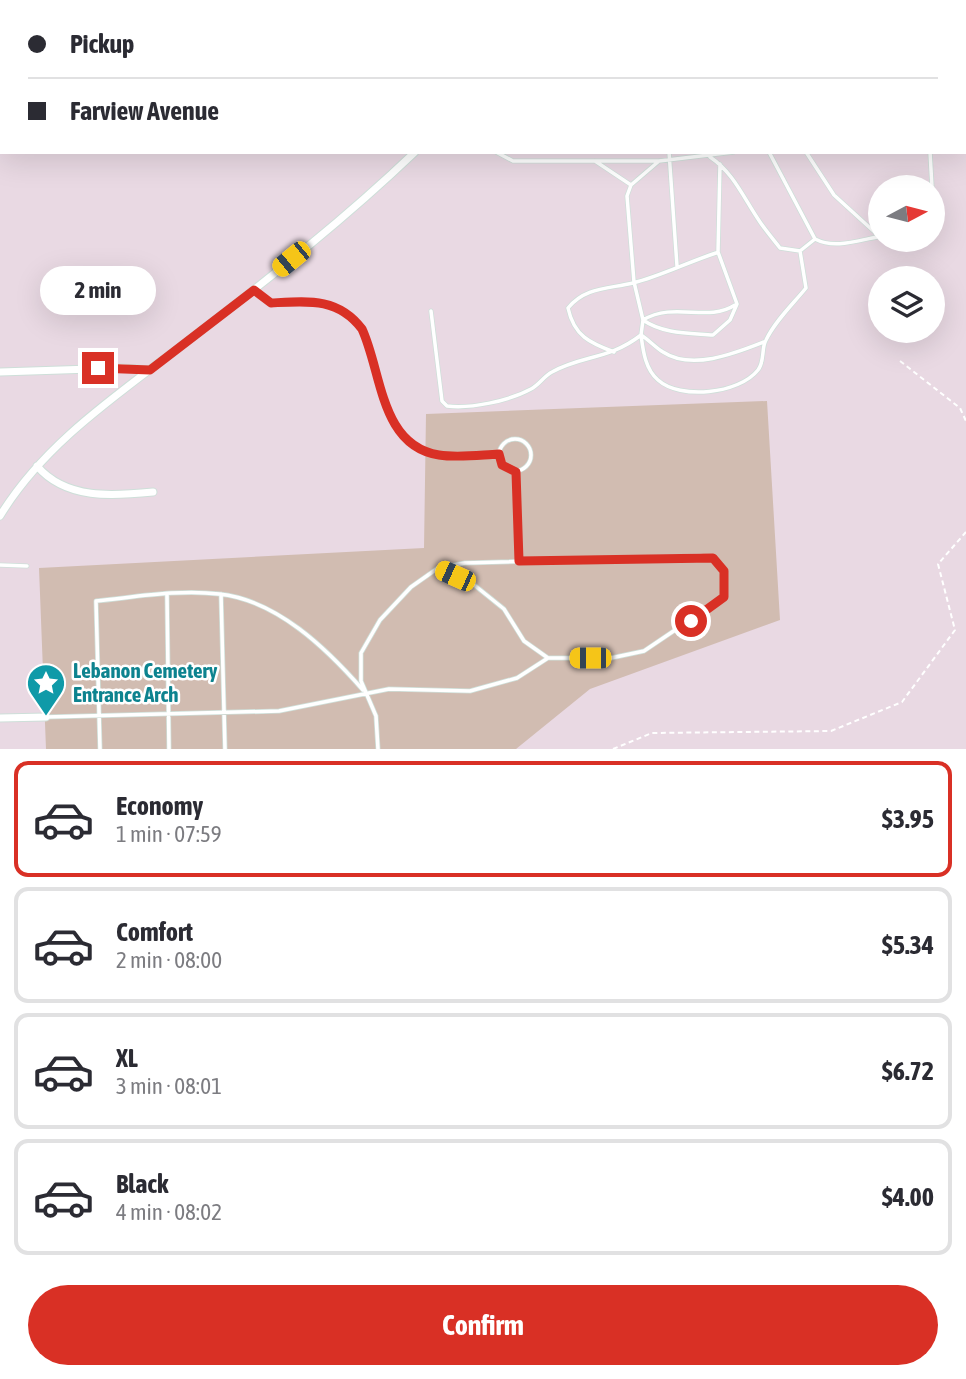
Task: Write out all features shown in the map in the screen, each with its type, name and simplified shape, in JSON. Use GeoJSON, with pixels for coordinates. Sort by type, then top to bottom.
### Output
{"type":"FeatureCollection","features":[{"type":"Feature","properties":{"kind":"street"},"geometry":{"type":"LineString","coordinates":[[0,516],[37,466],[96,412],[254,290],[413,154]]}},
{"type":"Feature","properties":{"kind":"street"},"geometry":{"type":"LineString","coordinates":[[0,372],[122,368],[150,370]]}},
{"type":"Feature","properties":{"kind":"street"},"geometry":{"type":"LineString","coordinates":[[37,466],[52,482],[71,490],[96,494],[153,492]]}},
{"type":"Feature","properties":{"kind":"street"},"geometry":{"type":"LineString","coordinates":[[0,718],[46,717]]}},
{"type":"Feature","properties":{"kind":"lane"},"geometry":{"type":"LineString","coordinates":[[500,154],[513,161],[659,161],[719,154]]}},
{"type":"Feature","properties":{"kind":"lane"},"geometry":{"type":"LineString","coordinates":[[669,154],[677,266]]}},
{"type":"Feature","properties":{"kind":"lane"},"geometry":{"type":"LineString","coordinates":[[770,154],[815,239],[824,244],[841,244],[868,239]]}},
{"type":"Feature","properties":{"kind":"lane"},"geometry":{"type":"LineString","coordinates":[[807,154],[834,195],[868,227]]}},
{"type":"Feature","properties":{"kind":"lane"},"geometry":{"type":"LineString","coordinates":[[930,154],[931,175]]}},
{"type":"Feature","properties":{"kind":"lane"},"geometry":{"type":"LineString","coordinates":[[708,156],[720,164],[749,200],[759,221],[780,248],[800,251],[815,239]]}},
{"type":"Feature","properties":{"kind":"lane"},"geometry":{"type":"LineString","coordinates":[[593,159],[631,185]]}},
{"type":"Feature","properties":{"kind":"lane"},"geometry":{"type":"LineString","coordinates":[[659,161],[631,185],[627,196],[634,282],[643,320],[641,335],[644,358],[655,378],[667,387],[687,391],[726,388],[748,380],[760,368],[764,342],[806,288],[800,251]]}},
{"type":"Feature","properties":{"kind":"lane"},"geometry":{"type":"LineString","coordinates":[[643,320],[653,327],[671,331],[713,335],[730,320],[737,304],[718,252],[720,164]]}},
{"type":"Feature","properties":{"kind":"lane"},"geometry":{"type":"LineString","coordinates":[[614,352],[588,342],[578,332],[571,321],[568,308],[576,298],[597,289],[634,282],[716,253]]}},
{"type":"Feature","properties":{"kind":"lane"},"geometry":{"type":"LineString","coordinates":[[254,290],[271,303],[318,301],[343,309],[354,317],[368,341],[397,429],[416,447],[447,456],[499,454]]}},
{"type":"Feature","properties":{"kind":"lane"},"geometry":{"type":"LineString","coordinates":[[643,320],[657,312],[675,310],[723,313],[737,304]]}},
{"type":"Feature","properties":{"kind":"lane"},"geometry":{"type":"LineString","coordinates":[[431,311],[442,401],[447,406],[476,407],[521,394],[533,388],[551,372],[614,352],[641,335]]}},
{"type":"Feature","properties":{"kind":"lane"},"geometry":{"type":"LineString","coordinates":[[641,335],[664,353],[682,359],[720,357],[764,342]]}},
{"type":"Feature","properties":{"kind":"lane"},"geometry":{"type":"LineString","coordinates":[[499,454],[509,440],[527,444],[531,454],[530,463],[516,472]]}},
{"type":"Feature","properties":{"kind":"lane"},"geometry":{"type":"LineString","coordinates":[[499,454],[502,465],[516,472]]}},
{"type":"Feature","properties":{"kind":"lane"},"geometry":{"type":"LineString","coordinates":[[516,472],[519,561]]}},
{"type":"Feature","properties":{"kind":"lane"},"geometry":{"type":"LineString","coordinates":[[46,717],[279,710],[367,694],[389,689],[470,691],[517,678],[548,658],[611,658],[644,651],[724,597],[724,571],[713,558],[700,556],[465,563],[438,568],[411,587],[380,621],[361,653],[361,681],[367,694],[376,716],[378,749]]}},
{"type":"Feature","properties":{"kind":"lane"},"geometry":{"type":"LineString","coordinates":[[0,565],[27,566]]}},
{"type":"Feature","properties":{"kind":"lane"},"geometry":{"type":"LineString","coordinates":[[438,568],[473,584],[504,609],[524,641],[548,658]]}},
{"type":"Feature","properties":{"kind":"lane"},"geometry":{"type":"LineString","coordinates":[[100,749],[96,601],[221,594],[263,607],[296,626],[338,662],[367,694]]}},
{"type":"Feature","properties":{"kind":"lane"},"geometry":{"type":"LineString","coordinates":[[221,594],[225,749]]}},
{"type":"Feature","properties":{"kind":"lane"},"geometry":{"type":"LineString","coordinates":[[167,595],[169,749]]}},
{"type":"Feature","properties":{"kind":"path"},"geometry":{"type":"LineString","coordinates":[[900,361],[960,408],[966,421]]}},
{"type":"Feature","properties":{"kind":"path"},"geometry":{"type":"LineString","coordinates":[[613,749],[652,733],[831,730],[902,702],[955,630],[938,564],[966,532]]}},
{"type":"Feature","properties":{"kind":"shaded area"},"geometry":{"type":"Polygon","coordinates":[[[767,401],[780,620],[590,689],[516,749],[46,749],[39,568],[424,548],[426,414],[767,401]]]}},
{"type":"Feature","properties":{"kind":"place","name":"Lebanon Cemetery Entrance Arch"},"geometry":{"type":"Point","coordinates":[46,717]}},
{"type":"Feature","properties":{"kind":"route"},"geometry":{"type":"LineString","coordinates":[[98,368],[150,370],[254,290],[263,300],[271,303],[318,301],[343,309],[354,317],[368,341],[390,415],[406,440],[436,455],[499,454],[502,465],[516,472],[519,561],[700,556],[713,558],[724,571],[724,597],[691,621]]}}]}
